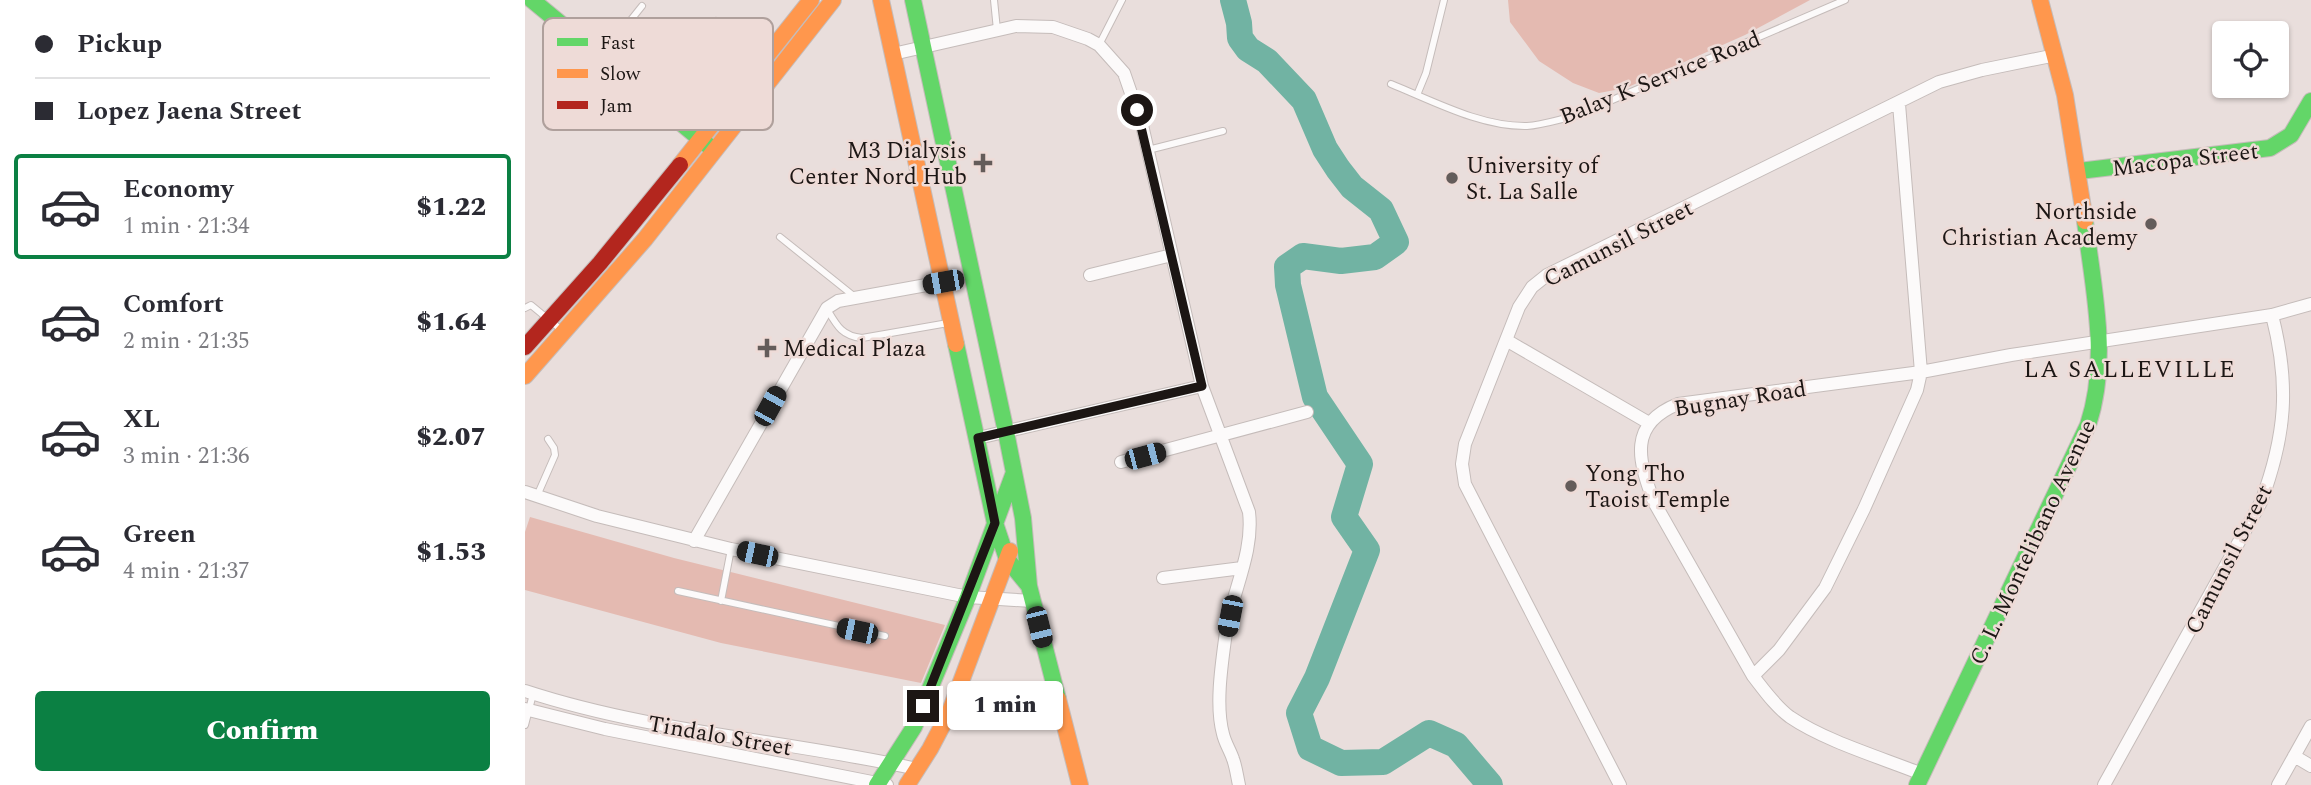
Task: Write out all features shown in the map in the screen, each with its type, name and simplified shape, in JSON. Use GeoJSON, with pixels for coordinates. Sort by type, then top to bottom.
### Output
{"type":"FeatureCollection","features":[{"type":"Feature","properties":{"kind":"main road"},"geometry":{"type":"LineString","coordinates":[[532,0],[554,18]]}},
{"type":"Feature","properties":{"kind":"main road"},"geometry":{"type":"LineString","coordinates":[[773,46],[811,0]]}},
{"type":"Feature","properties":{"kind":"main road"},"geometry":{"type":"LineString","coordinates":[[773,77],[833,0]]}},
{"type":"Feature","properties":{"kind":"main road"},"geometry":{"type":"LineString","coordinates":[[881,0],[995,523],[1007,559],[1030,594]]}},
{"type":"Feature","properties":{"kind":"main road"},"geometry":{"type":"LineString","coordinates":[[913,0],[1023,518],[1030,594],[1080,785]]}},
{"type":"Feature","properties":{"kind":"main road","name":"C. L. Montelibano Avenue"},"geometry":{"type":"LineString","coordinates":[[1919,779],[2088,425],[2098,390],[2099,341],[2079,171],[2056,55],[2040,0]]}},
{"type":"Feature","properties":{"kind":"main road","name":"Macopa Street"},"geometry":{"type":"LineString","coordinates":[[2079,171],[2270,148],[2291,135],[2311,102]]}},
{"type":"Feature","properties":{"kind":"main road"},"geometry":{"type":"LineString","coordinates":[[910,132],[941,125]]}},
{"type":"Feature","properties":{"kind":"main road"},"geometry":{"type":"LineString","coordinates":[[689,130],[715,151]]}},
{"type":"Feature","properties":{"kind":"main road"},"geometry":{"type":"LineString","coordinates":[[525,346],[586,280],[709,130]]}},
{"type":"Feature","properties":{"kind":"main road"},"geometry":{"type":"LineString","coordinates":[[525,376],[659,224],[731,130]]}},
{"type":"Feature","properties":{"kind":"main road"},"geometry":{"type":"LineString","coordinates":[[881,784],[914,727],[968,597],[1014,474]]}},
{"type":"Feature","properties":{"kind":"main road"},"geometry":{"type":"LineString","coordinates":[[907,785],[950,711],[1023,518]]}},
{"type":"Feature","properties":{"kind":"main road"},"geometry":{"type":"LineString","coordinates":[[940,664],[963,673]]}},
{"type":"Feature","properties":{"kind":"street"},"geometry":{"type":"LineString","coordinates":[[893,54],[960,34],[1016,26],[1053,27],[1088,39],[1099,46],[1124,73],[1142,125],[1202,386],[1249,512],[1249,538],[1226,633],[1220,713],[1223,736],[1234,760],[1239,785]]}},
{"type":"Feature","properties":{"kind":"street","name":"Camunsil Street"},"geometry":{"type":"LineString","coordinates":[[1620,785],[1465,484],[1462,464],[1465,444],[1518,307],[1532,287],[1547,275],[1939,82],[2056,55]]}},
{"type":"Feature","properties":{"kind":"street"},"geometry":{"type":"LineString","coordinates":[[1753,676],[1779,650],[1825,588],[1910,409],[1921,372],[1899,104]]}},
{"type":"Feature","properties":{"kind":"street"},"geometry":{"type":"LineString","coordinates":[[1090,275],[1173,255]]}},
{"type":"Feature","properties":{"kind":"street"},"geometry":{"type":"LineString","coordinates":[[694,541],[827,308],[838,301],[943,282]]}},
{"type":"Feature","properties":{"kind":"street","name":"Bugnay Road"},"geometry":{"type":"LineString","coordinates":[[1919,779],[1790,717],[1768,697],[1753,676],[1654,502],[1643,474],[1639,446],[1649,423],[1664,410],[1678,404],[1921,372],[2099,341],[2273,315],[2311,304]]}},
{"type":"Feature","properties":{"kind":"street","name":"Camunsil Street"},"geometry":{"type":"LineString","coordinates":[[2104,785],[2261,502],[2280,442],[2284,401],[2284,368],[2273,315]]}},
{"type":"Feature","properties":{"kind":"street"},"geometry":{"type":"LineString","coordinates":[[1506,340],[1649,423]]}},
{"type":"Feature","properties":{"kind":"street"},"geometry":{"type":"LineString","coordinates":[[978,438],[1202,386]]}},
{"type":"Feature","properties":{"kind":"street"},"geometry":{"type":"LineString","coordinates":[[1121,462],[1307,412]]}},
{"type":"Feature","properties":{"kind":"street"},"geometry":{"type":"LineString","coordinates":[[531,494],[597,516],[694,541],[968,597],[991,599],[1030,594]]}},
{"type":"Feature","properties":{"kind":"street"},"geometry":{"type":"LineString","coordinates":[[1163,578],[1242,568]]}},
{"type":"Feature","properties":{"kind":"street","name":"Tindalo Street"},"geometry":{"type":"LineString","coordinates":[[529,693],[608,715],[703,734],[917,769]]}},
{"type":"Feature","properties":{"kind":"street","name":"Tindalo Street"},"geometry":{"type":"LineString","coordinates":[[527,710],[605,729],[881,784]]}},
{"type":"Feature","properties":{"kind":"street"},"geometry":{"type":"LineString","coordinates":[[605,729],[608,715]]}},
{"type":"Feature","properties":{"kind":"street"},"geometry":{"type":"LineString","coordinates":[[2278,785],[2311,726]]}},
{"type":"Feature","properties":{"kind":"street"},"geometry":{"type":"LineString","coordinates":[[700,748],[703,734]]}},
{"type":"Feature","properties":{"kind":"street"},"geometry":{"type":"LineString","coordinates":[[2294,756],[2311,766]]}},
{"type":"Feature","properties":{"kind":"lane"},"geometry":{"type":"LineString","coordinates":[[994,0],[997,30]]}},
{"type":"Feature","properties":{"kind":"lane"},"geometry":{"type":"LineString","coordinates":[[1099,46],[1122,0]]}},
{"type":"Feature","properties":{"kind":"lane"},"geometry":{"type":"LineString","coordinates":[[1417,95],[1426,73],[1444,0]]}},
{"type":"Feature","properties":{"kind":"lane","name":"Balay K Service Road"},"geometry":{"type":"LineString","coordinates":[[1391,85],[1500,124],[1528,126],[1575,116],[1845,0]]}},
{"type":"Feature","properties":{"kind":"lane"},"geometry":{"type":"LineString","coordinates":[[632,18],[642,6]]}},
{"type":"Feature","properties":{"kind":"lane"},"geometry":{"type":"LineString","coordinates":[[1148,150],[1223,131]]}},
{"type":"Feature","properties":{"kind":"lane"},"geometry":{"type":"LineString","coordinates":[[780,237],[856,298]]}},
{"type":"Feature","properties":{"kind":"lane"},"geometry":{"type":"LineString","coordinates":[[526,306],[531,305],[565,333]]}},
{"type":"Feature","properties":{"kind":"lane"},"geometry":{"type":"LineString","coordinates":[[827,308],[840,332],[862,338],[952,323]]}},
{"type":"Feature","properties":{"kind":"lane"},"geometry":{"type":"LineString","coordinates":[[531,494],[555,456],[554,448],[548,439]]}},
{"type":"Feature","properties":{"kind":"lane"},"geometry":{"type":"LineString","coordinates":[[721,601],[730,549]]}},
{"type":"Feature","properties":{"kind":"lane"},"geometry":{"type":"LineString","coordinates":[[678,591],[885,636]]}},
{"type":"Feature","properties":{"kind":"lane"},"geometry":{"type":"LineString","coordinates":[[525,725],[529,693]]}},
{"type":"Feature","properties":{"kind":"shaded area"},"geometry":{"type":"Polygon","coordinates":[[[1508,0],[1810,0],[1745,35],[1626,88],[1599,93],[1573,83],[1539,61],[1510,22],[1508,0]]]}},
{"type":"Feature","properties":{"kind":"shaded area"},"geometry":{"type":"Polygon","coordinates":[[[530,517],[674,558],[945,625],[921,683],[721,643],[525,590],[525,532],[530,517]]]}},
{"type":"Feature","properties":{"kind":"waterway"},"geometry":{"type":"LineString","coordinates":[[1233,0],[1240,38],[1248,49],[1267,61],[1304,100],[1325,149],[1352,187],[1381,210],[1396,242],[1375,257],[1341,261],[1303,256],[1287,267],[1288,285],[1315,397],[1360,464],[1344,517],[1367,550],[1317,678],[1299,713],[1310,748],[1341,763],[1383,762],[1429,733],[1456,745],[1490,785]]}},
{"type":"Feature","properties":{"kind":"traffic: fast"},"geometry":{"type":"LineString","coordinates":[[532,0],[554,18]]}},
{"type":"Feature","properties":{"kind":"traffic: fast"},"geometry":{"type":"LineString","coordinates":[[913,0],[1006,432],[1023,518],[1029,586],[1058,699]]}},
{"type":"Feature","properties":{"kind":"traffic: fast"},"geometry":{"type":"LineString","coordinates":[[2079,171],[2270,148],[2291,135],[2311,101]]}},
{"type":"Feature","properties":{"kind":"traffic: fast"},"geometry":{"type":"LineString","coordinates":[[689,130],[710,147]]}},
{"type":"Feature","properties":{"kind":"traffic: fast"},"geometry":{"type":"LineString","coordinates":[[1917,785],[2088,425],[2095,400],[2099,349],[2085,221]]}},
{"type":"Feature","properties":{"kind":"traffic: fast"},"geometry":{"type":"LineString","coordinates":[[956,344],[995,523],[1007,559],[1029,586]]}},
{"type":"Feature","properties":{"kind":"traffic: fast"},"geometry":{"type":"LineString","coordinates":[[877,785],[914,727],[968,597],[1013,475]]}},
{"type":"Feature","properties":{"kind":"traffic: slow"},"geometry":{"type":"LineString","coordinates":[[773,48],[811,0]]}},
{"type":"Feature","properties":{"kind":"traffic: slow"},"geometry":{"type":"LineString","coordinates":[[773,76],[833,0]]}},
{"type":"Feature","properties":{"kind":"traffic: slow"},"geometry":{"type":"LineString","coordinates":[[881,0],[956,344]]}},
{"type":"Feature","properties":{"kind":"traffic: slow"},"geometry":{"type":"LineString","coordinates":[[2040,0],[2065,95],[2085,221]]}},
{"type":"Feature","properties":{"kind":"traffic: slow"},"geometry":{"type":"LineString","coordinates":[[680,165],[708,130]]}},
{"type":"Feature","properties":{"kind":"traffic: slow"},"geometry":{"type":"LineString","coordinates":[[525,376],[645,239],[731,130]]}},
{"type":"Feature","properties":{"kind":"traffic: slow"},"geometry":{"type":"LineString","coordinates":[[907,785],[950,711],[1010,551]]}},
{"type":"Feature","properties":{"kind":"traffic: slow"},"geometry":{"type":"LineString","coordinates":[[1058,699],[1080,785]]}},
{"type":"Feature","properties":{"kind":"traffic: jam"},"geometry":{"type":"LineString","coordinates":[[525,347],[600,263],[680,165]]}},
{"type":"Feature","properties":{"kind":"place","name":"M3 Dialysis Center Nord Hub"},"geometry":{"type":"Point","coordinates":[983,163]}},
{"type":"Feature","properties":{"kind":"place","name":"University of St. La Salle"},"geometry":{"type":"Point","coordinates":[1452,178]}},
{"type":"Feature","properties":{"kind":"place","name":"Northside Christian Academy"},"geometry":{"type":"Point","coordinates":[2151,224]}},
{"type":"Feature","properties":{"kind":"place","name":"Medical Plaza"},"geometry":{"type":"Point","coordinates":[767,348]}},
{"type":"Feature","properties":{"kind":"place","name":"Yong Tho Taoist Temple"},"geometry":{"type":"Point","coordinates":[1571,486]}},
{"type":"Feature","properties":{"kind":"district","name":"LA SALLEVILLE"},"geometry":{"type":"Point","coordinates":[2130,369]}},
{"type":"Feature","properties":{"kind":"route"},"geometry":{"type":"LineString","coordinates":[[923,706],[995,523],[978,438],[1202,386],[1137,110]]}}]}
